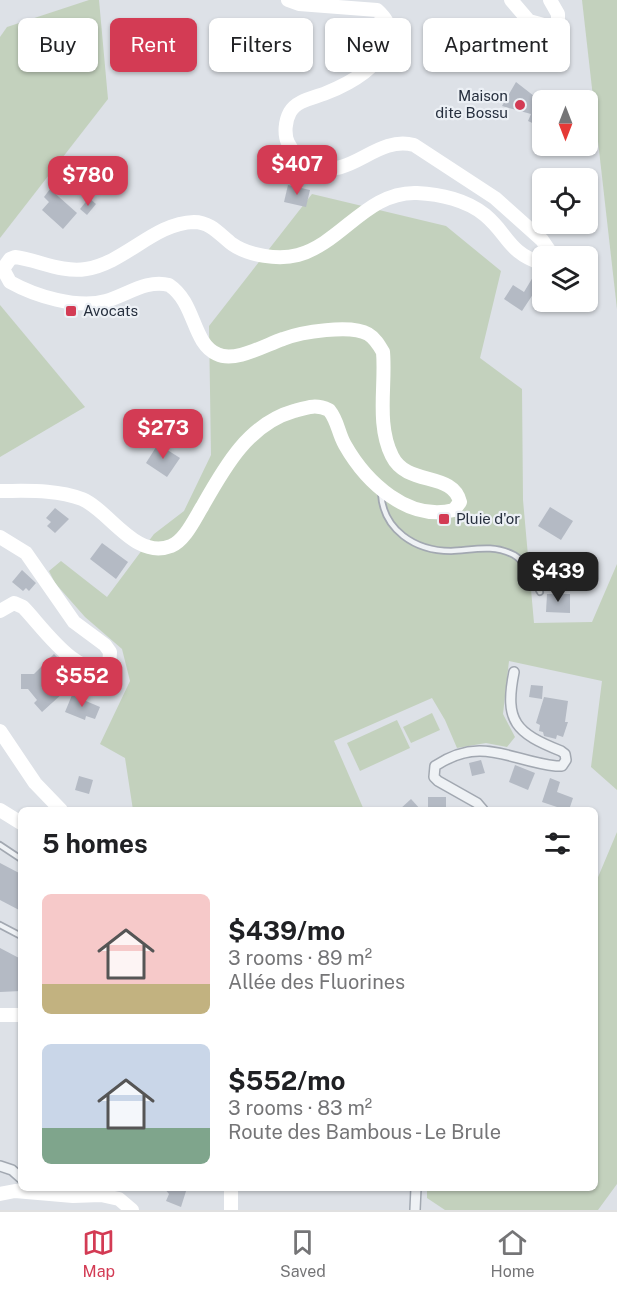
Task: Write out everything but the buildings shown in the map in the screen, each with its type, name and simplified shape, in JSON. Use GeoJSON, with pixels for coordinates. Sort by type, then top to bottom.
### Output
{"type":"FeatureCollection","features":[{"type":"Feature","properties":{"kind":"main road"},"geometry":{"type":"LineString","coordinates":[[288,0],[310,5],[377,10],[390,26],[390,40],[383,53],[359,76],[343,86],[298,105],[291,111],[285,130],[287,141],[295,154],[318,168],[340,169],[386,145],[405,142],[414,145],[495,198],[546,246]]}},
{"type":"Feature","properties":{"kind":"main road"},"geometry":{"type":"LineString","coordinates":[[511,0],[529,21],[551,27],[558,21],[558,14],[550,0]]}},
{"type":"Feature","properties":{"kind":"main road"},"geometry":{"type":"LineString","coordinates":[[0,491],[46,492],[84,500],[137,542],[150,548],[171,546],[179,541],[196,518],[225,465],[253,435],[285,414],[315,406],[329,410],[334,416],[351,455],[381,488],[410,507],[424,512],[454,510],[460,502],[455,490],[442,482],[407,473],[392,456],[386,440],[382,403],[383,351],[368,334],[353,330],[322,331],[286,337],[238,354],[219,356],[202,341],[187,302],[169,285],[150,284],[103,302],[70,302],[34,293],[10,282],[3,269],[6,261],[15,257],[61,268],[85,269],[108,261],[164,230],[192,222],[207,225],[242,250],[273,256],[298,255],[318,245],[383,199],[416,193],[465,202],[486,216],[506,242],[532,258]]}},
{"type":"Feature","properties":{"kind":"main road"},"geometry":{"type":"LineString","coordinates":[[0,537],[26,553],[74,622],[105,645],[110,652],[109,666],[97,670],[81,665],[23,607],[14,603],[0,611]]}},
{"type":"Feature","properties":{"kind":"main road"},"geometry":{"type":"LineString","coordinates":[[0,731],[35,783],[58,807]]}},
{"type":"Feature","properties":{"kind":"main road"},"geometry":{"type":"LineString","coordinates":[[0,810],[18,821]]}},
{"type":"Feature","properties":{"kind":"main road"},"geometry":{"type":"LineString","coordinates":[[0,1015],[18,1016]]}},
{"type":"Feature","properties":{"kind":"main road"},"geometry":{"type":"LineString","coordinates":[[0,1194],[18,1191]]}},
{"type":"Feature","properties":{"kind":"main road"},"geometry":{"type":"LineString","coordinates":[[37,1191],[73,1196],[101,1195],[119,1199],[132,1210]]}},
{"type":"Feature","properties":{"kind":"main road"},"geometry":{"type":"LineString","coordinates":[[231,1191],[231,1210]]}},
{"type":"Feature","properties":{"kind":"street"},"geometry":{"type":"LineString","coordinates":[[480,807],[438,782],[434,777],[435,766],[460,755],[490,751],[505,752],[548,765],[562,766],[566,760],[565,754],[561,751],[529,737],[515,720],[510,705],[514,672]]}},
{"type":"Feature","properties":{"kind":"street"},"geometry":{"type":"LineString","coordinates":[[0,1166],[12,1170],[18,1175]]}},
{"type":"Feature","properties":{"kind":"street"},"geometry":{"type":"LineString","coordinates":[[415,1210],[416,1191]]}},
{"type":"Feature","properties":{"kind":"lane"},"geometry":{"type":"LineString","coordinates":[[381,488],[382,505],[392,528],[412,542],[430,549],[451,550],[479,547],[498,549],[515,556],[525,566],[540,592]]}},
{"type":"Feature","properties":{"kind":"lane"},"geometry":{"type":"LineString","coordinates":[[0,846],[18,856]]}},
{"type":"Feature","properties":{"kind":"lane"},"geometry":{"type":"LineString","coordinates":[[0,925],[18,934]]}},
{"type":"Feature","properties":{"kind":"green space"},"geometry":{"type":"Polygon","coordinates":[[[89,0],[99,0],[108,99],[0,238],[0,37],[7,27],[18,23],[18,72],[98,72],[98,18],[34,18],[89,0]]]}},
{"type":"Feature","properties":{"kind":"green space"},"geometry":{"type":"Polygon","coordinates":[[[582,0],[617,0],[617,309],[598,141],[598,90],[592,90],[582,0]]]}},
{"type":"Feature","properties":{"kind":"green space"},"geometry":{"type":"Polygon","coordinates":[[[312,194],[446,226],[501,271],[480,358],[522,389],[523,500],[534,623],[592,622],[617,564],[617,790],[591,767],[602,681],[509,661],[503,714],[515,737],[507,747],[486,743],[457,748],[432,698],[334,741],[363,807],[133,807],[125,758],[100,744],[130,681],[122,649],[85,617],[55,583],[49,571],[61,561],[107,597],[154,534],[184,511],[211,455],[209,326],[312,194]]]}},
{"type":"Feature","properties":{"kind":"green space"},"geometry":{"type":"Polygon","coordinates":[[[0,305],[85,407],[0,457],[0,305]]]}},
{"type":"Feature","properties":{"kind":"green space"},"geometry":{"type":"Polygon","coordinates":[[[432,713],[440,730],[411,743],[403,727],[432,713]]]}},
{"type":"Feature","properties":{"kind":"green space"},"geometry":{"type":"Polygon","coordinates":[[[397,720],[410,748],[360,771],[347,743],[397,720]]]}},
{"type":"Feature","properties":{"kind":"green space"},"geometry":{"type":"Polygon","coordinates":[[[617,832],[617,1184],[598,1210],[445,1210],[427,1198],[427,1191],[598,1191],[598,877],[617,832]]]}},
{"type":"Feature","properties":{"kind":"place","name":"Maison dite Bossu"},"geometry":{"type":"Point","coordinates":[520,105]}},
{"type":"Feature","properties":{"kind":"place","name":"Avocats"},"geometry":{"type":"Point","coordinates":[71,311]}},
{"type":"Feature","properties":{"kind":"place","name":"Pluie d'or"},"geometry":{"type":"Point","coordinates":[444,519]}}]}
